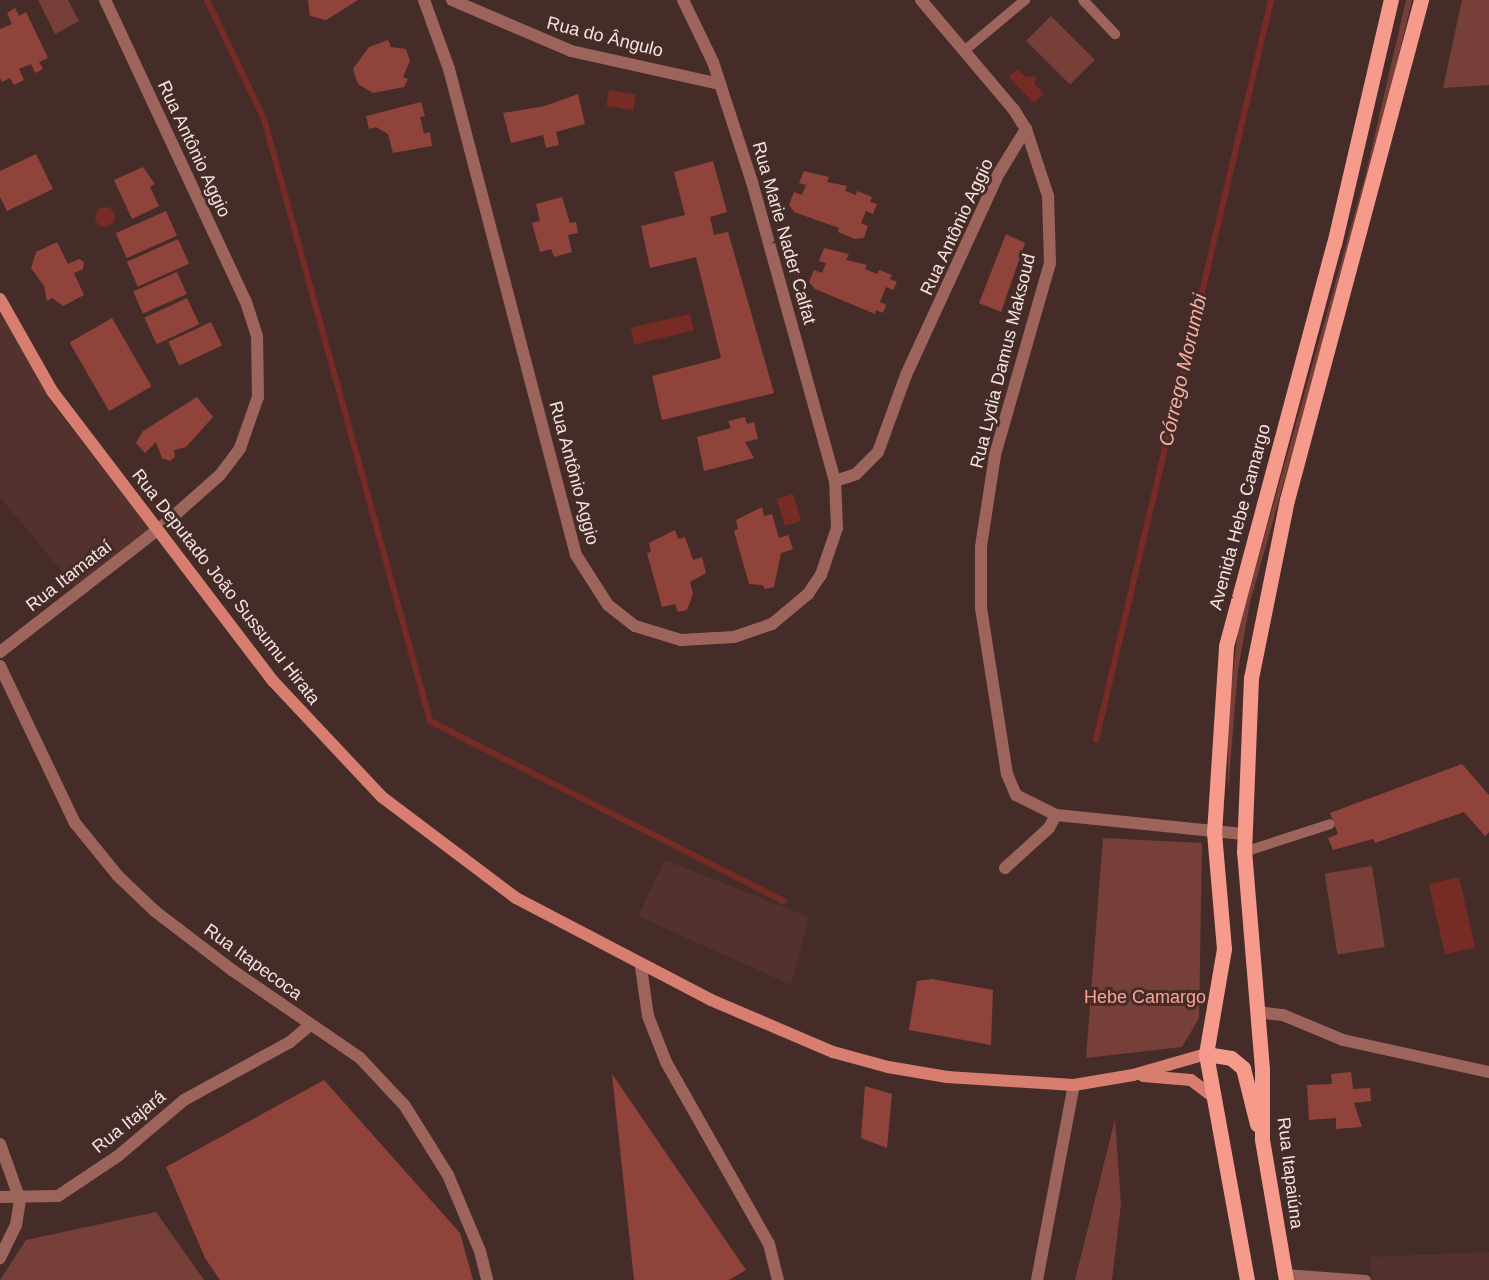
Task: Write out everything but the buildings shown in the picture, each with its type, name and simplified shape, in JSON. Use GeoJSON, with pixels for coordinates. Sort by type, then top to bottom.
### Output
{"type":"FeatureCollection","features":[{"type":"Feature","properties":{"kind":"main road","name":"Avenida Hebe Camargo"},"geometry":{"type":"LineString","coordinates":[[1206,1054],[1224,949],[1214,833],[1226,646],[1334,244],[1391,0]]}},
{"type":"Feature","properties":{"kind":"main road"},"geometry":{"type":"LineString","coordinates":[[1257,1012],[1243,834],[1251,678],[1287,500],[1421,0]]}},
{"type":"Feature","properties":{"kind":"main road","name":"Rua Deputado João Sussumu Hirata"},"geometry":{"type":"LineString","coordinates":[[0,299],[52,392],[160,528],[273,681],[382,797],[516,898],[641,968],[811,1043],[888,1067],[947,1077],[1074,1084],[1133,1075],[1206,1054]]}},
{"type":"Feature","properties":{"kind":"main road","name":"Rua Itapaiúna"},"geometry":{"type":"LineString","coordinates":[[1257,1012],[1263,1139],[1286,1277]]}},
{"type":"Feature","properties":{"kind":"main road"},"geometry":{"type":"LineString","coordinates":[[1247,1280],[1206,1054],[1231,1058],[1244,1068],[1263,1139]]}},
{"type":"Feature","properties":{"kind":"main road","name":"Rua Deputado João Sussumu Hirata"},"geometry":{"type":"LineString","coordinates":[[1133,1075],[1191,1080],[1212,1096]]}},
{"type":"Feature","properties":{"kind":"street","name":"Rua Antônio Aggio"},"geometry":{"type":"LineString","coordinates":[[105,0],[245,300],[257,336],[258,397],[240,448],[220,475],[160,528]]}},
{"type":"Feature","properties":{"kind":"street","name":"Rua Antônio Aggio"},"geometry":{"type":"LineString","coordinates":[[424,0],[449,69],[576,555],[608,606],[635,626],[681,640],[734,637],[772,624],[808,594],[821,575],[837,528],[835,481],[856,474],[878,452],[906,375],[999,173],[1026,129]]}},
{"type":"Feature","properties":{"kind":"street","name":"Rua do Ângulo"},"geometry":{"type":"LineString","coordinates":[[452,0],[571,51],[720,84]]}},
{"type":"Feature","properties":{"kind":"street","name":"Rua Marie Nader Calfat"},"geometry":{"type":"LineString","coordinates":[[683,0],[720,84],[835,481]]}},
{"type":"Feature","properties":{"kind":"street","name":"Rua Lydia Damus Maksoud"},"geometry":{"type":"LineString","coordinates":[[921,0],[1026,129],[1048,196],[1050,262],[995,455],[981,547],[981,608],[1007,774],[1016,795],[1056,815]]}},
{"type":"Feature","properties":{"kind":"street","name":"Rua Itamataí"},"geometry":{"type":"LineString","coordinates":[[0,652],[160,528]]}},
{"type":"Feature","properties":{"kind":"street","name":"Rua Itapecoca"},"geometry":{"type":"LineString","coordinates":[[0,666],[16,691],[56,786],[91,846],[156,912],[309,1026],[360,1058],[430,1141],[464,1209],[487,1280]]}},
{"type":"Feature","properties":{"kind":"street"},"geometry":{"type":"LineString","coordinates":[[1005,868],[1049,828],[1056,815],[1214,833],[1243,834]]}},
{"type":"Feature","properties":{"kind":"street"},"geometry":{"type":"LineString","coordinates":[[641,968],[648,1016],[666,1062],[769,1244],[778,1280]]}},
{"type":"Feature","properties":{"kind":"street"},"geometry":{"type":"LineString","coordinates":[[1257,1012],[1283,1015],[1343,1040],[1489,1072]]}},
{"type":"Feature","properties":{"kind":"street","name":"Rua Itajará"},"geometry":{"type":"LineString","coordinates":[[0,1197],[20,1200],[58,1196],[83,1181],[184,1100],[290,1042],[309,1026]]}},
{"type":"Feature","properties":{"kind":"street"},"geometry":{"type":"LineString","coordinates":[[1037,1280],[1074,1084]]}},
{"type":"Feature","properties":{"kind":"street"},"geometry":{"type":"LineString","coordinates":[[0,1144],[20,1200],[16,1225],[0,1258]]}},
{"type":"Feature","properties":{"kind":"lane"},"geometry":{"type":"LineString","coordinates":[[964,51],[1025,0]]}},
{"type":"Feature","properties":{"kind":"lane"},"geometry":{"type":"LineString","coordinates":[[1083,0],[1115,34]]}},
{"type":"Feature","properties":{"kind":"lane"},"geometry":{"type":"LineString","coordinates":[[1244,852],[1330,824]]}},
{"type":"Feature","properties":{"kind":"lane"},"geometry":{"type":"LineString","coordinates":[[1286,1277],[1365,1280]]}},
{"type":"Feature","properties":{"kind":"shaded area"},"geometry":{"type":"Polygon","coordinates":[[[1017,69],[1026,77],[1036,76],[1035,85],[1044,94],[1034,103],[1009,77],[1017,69]]]}},
{"type":"Feature","properties":{"kind":"shaded area"},"geometry":{"type":"Polygon","coordinates":[[[609,90],[636,95],[633,110],[606,106],[609,90]]]}},
{"type":"Feature","properties":{"kind":"shaded area"},"geometry":{"type":"Polygon","coordinates":[[[105,207],[112,210],[115,217],[112,224],[105,227],[98,224],[95,217],[98,210],[105,207]]]}},
{"type":"Feature","properties":{"kind":"shaded area"},"geometry":{"type":"Polygon","coordinates":[[[0,308],[53,405],[154,533],[76,588],[0,497],[0,308]]]}},
{"type":"Feature","properties":{"kind":"shaded area"},"geometry":{"type":"Polygon","coordinates":[[[690,314],[694,331],[634,344],[631,328],[690,314]]]}},
{"type":"Feature","properties":{"kind":"shaded area"},"geometry":{"type":"Polygon","coordinates":[[[793,494],[801,521],[785,526],[777,499],[793,494]]]}},
{"type":"Feature","properties":{"kind":"shaded area"},"geometry":{"type":"Polygon","coordinates":[[[665,860],[809,917],[791,985],[638,916],[665,860]]]}},
{"type":"Feature","properties":{"kind":"shaded area"},"geometry":{"type":"Polygon","coordinates":[[[1459,877],[1475,947],[1445,954],[1429,884],[1459,877]]]}},
{"type":"Feature","properties":{"kind":"shaded area"},"geometry":{"type":"Polygon","coordinates":[[[1489,1252],[1489,1280],[1372,1280],[1370,1257],[1489,1252]]]}},
{"type":"Feature","properties":{"kind":"green space"},"geometry":{"type":"Polygon","coordinates":[[[38,0],[68,0],[79,21],[55,34],[38,0]]]}},
{"type":"Feature","properties":{"kind":"green space"},"geometry":{"type":"Polygon","coordinates":[[[1406,0],[1412,0],[1363,204],[1250,602],[1238,670],[1228,791],[1228,713],[1238,631],[1366,173],[1406,0]]]}},
{"type":"Feature","properties":{"kind":"green space"},"geometry":{"type":"Polygon","coordinates":[[[1462,0],[1489,0],[1489,85],[1443,88],[1462,0]]]}},
{"type":"Feature","properties":{"kind":"green space"},"geometry":{"type":"Polygon","coordinates":[[[1051,16],[1095,60],[1070,85],[1026,41],[1051,16]]]}},
{"type":"Feature","properties":{"kind":"green space","name":"Hebe Camargo"},"geometry":{"type":"Polygon","coordinates":[[[1103,838],[1202,843],[1199,1018],[1182,1047],[1086,1058],[1103,838]]]}},
{"type":"Feature","properties":{"kind":"green space"},"geometry":{"type":"Polygon","coordinates":[[[1372,866],[1385,947],[1337,954],[1325,874],[1372,866]]]}},
{"type":"Feature","properties":{"kind":"green space"},"geometry":{"type":"Polygon","coordinates":[[[1115,1119],[1121,1204],[1112,1280],[1075,1280],[1115,1119]]]}},
{"type":"Feature","properties":{"kind":"green space"},"geometry":{"type":"Polygon","coordinates":[[[156,1212],[204,1280],[0,1280],[26,1240],[156,1212]]]}},
{"type":"Feature","properties":{"kind":"waterway"},"geometry":{"type":"LineString","coordinates":[[207,0],[264,119],[430,721],[784,901]]}},
{"type":"Feature","properties":{"kind":"waterway","name":"Córrego Morumbi"},"geometry":{"type":"LineString","coordinates":[[1096,740],[1271,0]]}}]}
